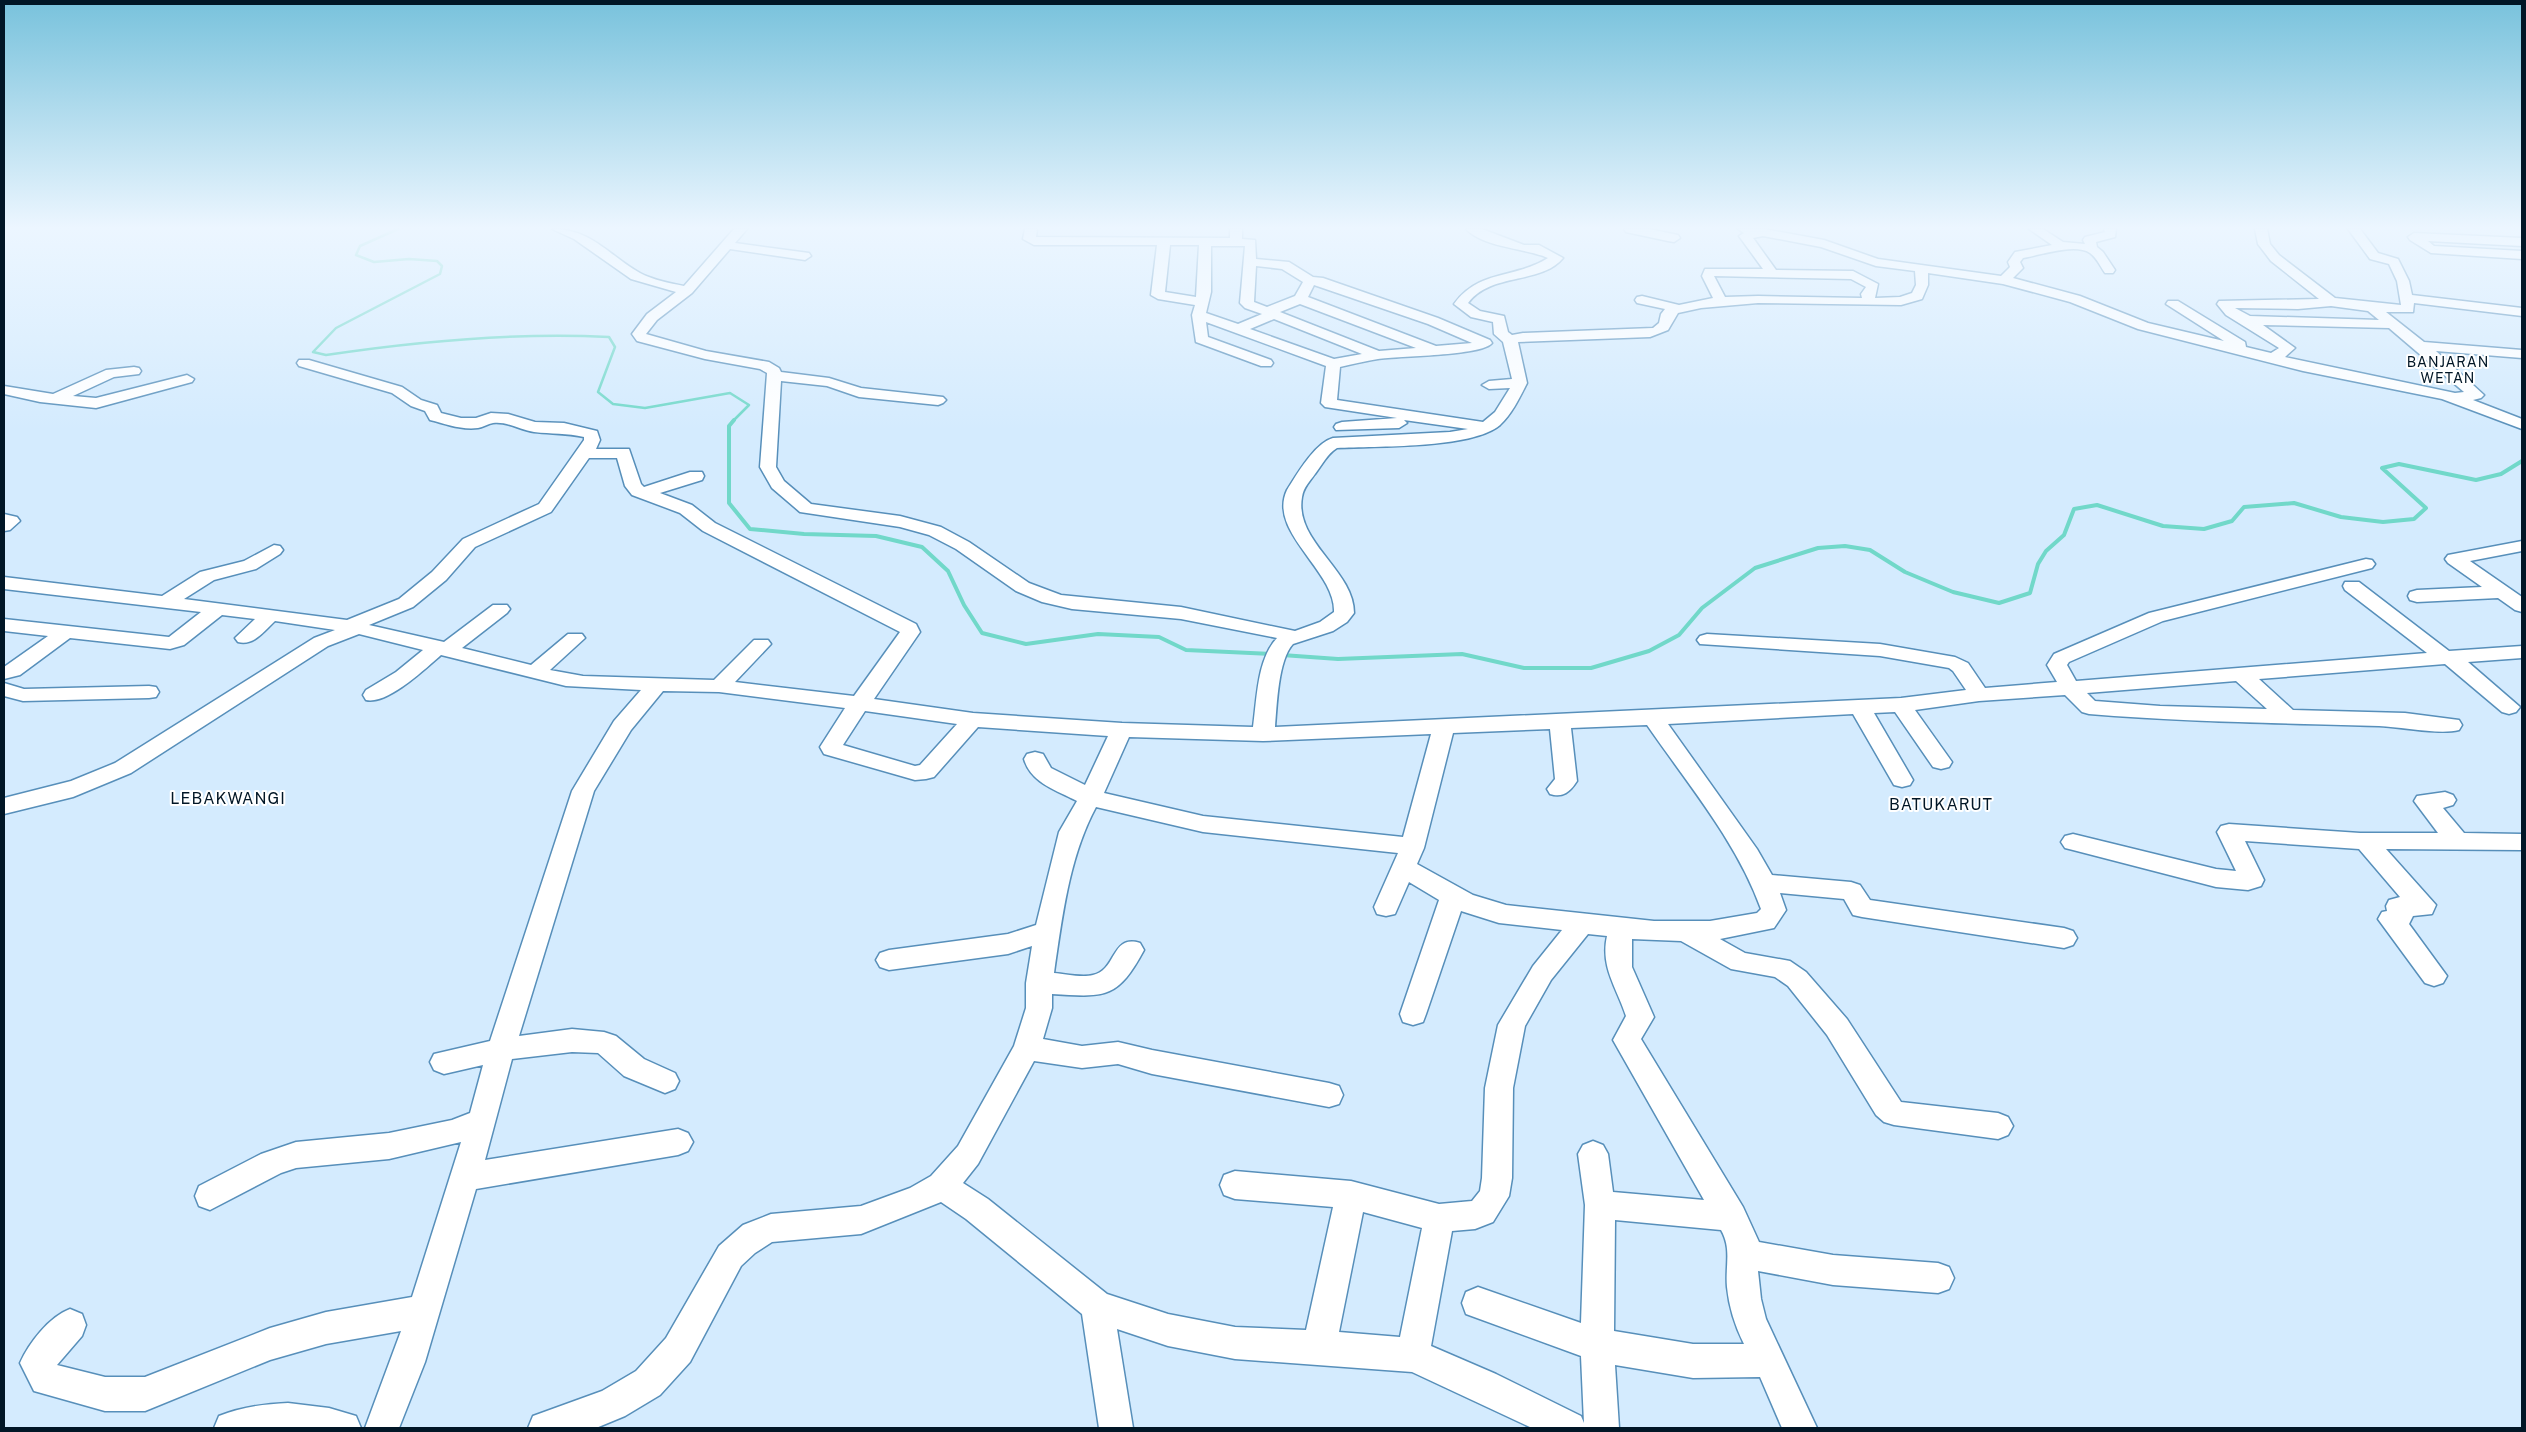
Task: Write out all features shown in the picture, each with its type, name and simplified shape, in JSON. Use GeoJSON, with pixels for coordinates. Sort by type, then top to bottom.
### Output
{"type":"FeatureCollection","features":[{"type":"Feature","properties":{"kind":"street"},"geometry":{"type":"LineString","coordinates":[[679,296],[652,317],[641,330],[642,338],[660,345],[768,366],[774,371],[769,473],[796,501],[806,508],[932,530],[949,537],[979,555],[1026,590],[1051,599],[1145,608],[1267,629],[1296,637]]}},
{"type":"Feature","properties":{"kind":"street"},"geometry":{"type":"LineString","coordinates":[[1161,296],[1201,309],[1238,329],[1333,364],[1378,355],[1474,347],[1485,343],[1469,335],[1362,296]]}},
{"type":"Feature","properties":{"kind":"street"},"geometry":{"type":"LineString","coordinates":[[1201,296],[1200,339],[1266,363]]}},
{"type":"Feature","properties":{"kind":"street"},"geometry":{"type":"LineString","coordinates":[[1247,296],[1247,303],[1378,355]]}},
{"type":"Feature","properties":{"kind":"street"},"geometry":{"type":"LineString","coordinates":[[1238,329],[1300,299],[1302,296]]}},
{"type":"Feature","properties":{"kind":"street"},"geometry":{"type":"LineString","coordinates":[[1468,296],[1461,304],[1476,314],[1498,318],[1501,334],[1508,338],[1523,336],[1642,334],[1659,331],[1671,316],[1721,302],[1766,300],[1870,301],[1899,305],[1917,296]]}},
{"type":"Feature","properties":{"kind":"street"},"geometry":{"type":"LineString","coordinates":[[1718,296],[1721,302]]}},
{"type":"Feature","properties":{"kind":"street"},"geometry":{"type":"LineString","coordinates":[[1764,296],[1766,300]]}},
{"type":"Feature","properties":{"kind":"street"},"geometry":{"type":"LineString","coordinates":[[1869,296],[1870,301]]}},
{"type":"Feature","properties":{"kind":"street"},"geometry":{"type":"LineString","coordinates":[[2063,296],[2142,326],[2303,366],[2454,398],[2522,424]]}},
{"type":"Feature","properties":{"kind":"street"},"geometry":{"type":"LineString","coordinates":[[2323,296],[2331,302]]}},
{"type":"Feature","properties":{"kind":"street"},"geometry":{"type":"LineString","coordinates":[[2274,358],[2288,349],[2287,347],[2232,312],[2224,304],[2298,305],[2331,302],[2407,310],[2406,298],[2522,312]]}},
{"type":"Feature","properties":{"kind":"street"},"geometry":{"type":"LineString","coordinates":[[1300,299],[1435,350]]}},
{"type":"Feature","properties":{"kind":"street"},"geometry":{"type":"LineString","coordinates":[[1642,300],[1671,316]]}},
{"type":"Feature","properties":{"kind":"street"},"geometry":{"type":"LineString","coordinates":[[2173,304],[2251,352]]}},
{"type":"Feature","properties":{"kind":"street"},"geometry":{"type":"LineString","coordinates":[[2372,307],[2476,395],[2454,398]]}},
{"type":"Feature","properties":{"kind":"street"},"geometry":{"type":"LineString","coordinates":[[2247,320],[2393,324]]}},
{"type":"Feature","properties":{"kind":"street"},"geometry":{"type":"LineString","coordinates":[[1263,734],[1277,655],[1283,642],[1334,622],[1345,611],[1345,606],[1336,584],[1314,555],[1292,509],[1293,498],[1298,485],[1325,447],[1338,442],[1450,437],[1469,435],[1490,428],[1498,419],[1520,383],[1508,338]]}},
{"type":"Feature","properties":{"kind":"street"},"geometry":{"type":"LineString","coordinates":[[2420,346],[2522,354]]}},
{"type":"Feature","properties":{"kind":"street"},"geometry":{"type":"LineString","coordinates":[[4,806],[55,795],[96,782],[123,768],[320,642],[406,602],[440,576],[454,557],[469,543],[545,508],[588,449],[592,440],[591,434],[564,428],[534,427],[508,419],[491,418],[478,423],[457,423],[452,419],[435,417],[432,408],[416,403],[397,390],[304,363]]}},
{"type":"Feature","properties":{"kind":"street"},"geometry":{"type":"LineString","coordinates":[[1333,364],[1330,404],[1490,428]]}},
{"type":"Feature","properties":{"kind":"street"},"geometry":{"type":"LineString","coordinates":[[55,398],[111,373],[134,371]]}},
{"type":"Feature","properties":{"kind":"street"},"geometry":{"type":"LineString","coordinates":[[774,376],[829,382],[859,392],[938,400]]}},
{"type":"Feature","properties":{"kind":"street"},"geometry":{"type":"LineString","coordinates":[[4,382],[9,383],[4,389],[55,398],[102,402],[187,379]]}},
{"type":"Feature","properties":{"kind":"street"},"geometry":{"type":"LineString","coordinates":[[1489,385],[1520,383]]}},
{"type":"Feature","properties":{"kind":"street"},"geometry":{"type":"LineString","coordinates":[[1342,427],[1442,421]]}},
{"type":"Feature","properties":{"kind":"street"},"geometry":{"type":"LineString","coordinates":[[588,449],[591,454],[599,455],[622,452],[633,486],[644,493],[686,509],[709,527],[909,628],[910,632],[836,737],[831,748],[915,773],[926,772],[973,720]]}},
{"type":"Feature","properties":{"kind":"street"},"geometry":{"type":"LineString","coordinates":[[644,493],[696,476]]}},
{"type":"Feature","properties":{"kind":"street"},"geometry":{"type":"LineString","coordinates":[[838,514],[855,504]]}},
{"type":"Feature","properties":{"kind":"street"},"geometry":{"type":"LineString","coordinates":[[4,519],[11,521],[4,526]]}},
{"type":"Feature","properties":{"kind":"street"},"geometry":{"type":"LineString","coordinates":[[2522,546],[2454,560],[2522,606]]}},
{"type":"Feature","properties":{"kind":"street"},"geometry":{"type":"LineString","coordinates":[[165,603],[207,576],[250,565],[274,550]]}},
{"type":"Feature","properties":{"kind":"street"},"geometry":{"type":"LineString","coordinates":[[2366,564],[2156,617],[2061,658],[2057,665],[2070,688],[2090,708],[2160,713],[2405,720],[2451,725]]}},
{"type":"Feature","properties":{"kind":"street"},"geometry":{"type":"LineString","coordinates":[[4,583],[271,615],[353,627],[535,672],[584,682],[657,684],[727,679],[860,704],[973,720],[1122,730],[1263,734],[1653,718],[1901,705],[1979,695],[2522,652]]}},
{"type":"Feature","properties":{"kind":"street"},"geometry":{"type":"LineString","coordinates":[[2352,586],[2509,707]]}},
{"type":"Feature","properties":{"kind":"street"},"geometry":{"type":"LineString","coordinates":[[2417,596],[2501,592]]}},
{"type":"Feature","properties":{"kind":"street"},"geometry":{"type":"LineString","coordinates":[[4,625],[170,643],[177,641],[217,609]]}},
{"type":"Feature","properties":{"kind":"street"},"geometry":{"type":"LineString","coordinates":[[373,695],[500,609]]}},
{"type":"Feature","properties":{"kind":"street"},"geometry":{"type":"LineString","coordinates":[[244,638],[271,615]]}},
{"type":"Feature","properties":{"kind":"street"},"geometry":{"type":"LineString","coordinates":[[65,632],[4,677],[23,695],[149,692]]}},
{"type":"Feature","properties":{"kind":"street"},"geometry":{"type":"LineString","coordinates":[[535,672],[575,638]]}},
{"type":"Feature","properties":{"kind":"street"},"geometry":{"type":"LineString","coordinates":[[1707,640],[1880,650],[1955,663],[1961,667],[1979,695]]}},
{"type":"Feature","properties":{"kind":"street"},"geometry":{"type":"LineString","coordinates":[[727,679],[761,644]]}},
{"type":"Feature","properties":{"kind":"street"},"geometry":{"type":"LineString","coordinates":[[2241,674],[2288,717]]}},
{"type":"Feature","properties":{"kind":"street"},"geometry":{"type":"LineString","coordinates":[[382,1428],[408,1362],[482,1121],[501,1049],[583,791],[622,726],[657,684]]}},
{"type":"Feature","properties":{"kind":"street"},"geometry":{"type":"LineString","coordinates":[[1901,705],[1941,762]]}},
{"type":"Feature","properties":{"kind":"street"},"geometry":{"type":"LineString","coordinates":[[1860,707],[1902,780]]}},
{"type":"Feature","properties":{"kind":"street"},"geometry":{"type":"LineString","coordinates":[[1036,759],[1038,769],[1043,773],[1090,798],[1203,824],[1396,844],[1408,858],[1453,896],[1494,913],[1622,928],[1686,932],[1765,921],[1774,910],[1764,883],[1750,855],[1653,718]]}},
{"type":"Feature","properties":{"kind":"street"},"geometry":{"type":"LineString","coordinates":[[1558,788],[1566,781],[1560,721]]}},
{"type":"Feature","properties":{"kind":"street"},"geometry":{"type":"LineString","coordinates":[[1386,907],[1408,858],[1444,726]]}},
{"type":"Feature","properties":{"kind":"street"},"geometry":{"type":"LineString","coordinates":[[545,1428],[594,1413],[636,1394],[653,1380],[691,1330],[734,1250],[760,1232],[771,1228],[861,1220],[920,1198],[942,1186],[968,1155],[1027,1048],[1039,1008],[1039,983],[1051,910],[1071,832],[1090,798],[1122,730]]}},
{"type":"Feature","properties":{"kind":"street"},"geometry":{"type":"LineString","coordinates":[[2445,800],[2425,801],[2459,843]]}},
{"type":"Feature","properties":{"kind":"street"},"geometry":{"type":"LineString","coordinates":[[2074,842],[2216,878],[2248,881],[2252,880],[2229,832],[2365,842],[2522,842]]}},
{"type":"Feature","properties":{"kind":"street"},"geometry":{"type":"LineString","coordinates":[[2365,842],[2398,880],[2424,905],[2423,907],[2398,906],[2401,917],[2391,919],[2434,976]]}},
{"type":"Feature","properties":{"kind":"street"},"geometry":{"type":"LineString","coordinates":[[1764,883],[1851,891],[1862,908],[2064,938]]}},
{"type":"Feature","properties":{"kind":"street"},"geometry":{"type":"LineString","coordinates":[[1413,1014],[1453,896]]}},
{"type":"Feature","properties":{"kind":"street"},"geometry":{"type":"LineString","coordinates":[[1235,1185],[1350,1195],[1439,1218],[1475,1215],[1490,1205],[1494,1196],[1497,1178],[1499,1088],[1512,1025],[1542,973],[1582,924]]}},
{"type":"Feature","properties":{"kind":"street"},"geometry":{"type":"LineString","coordinates":[[1622,928],[1618,942],[1618,970],[1634,998],[1640,1017],[1627,1040],[1743,1238],[1744,1293],[1750,1325],[1770,1360],[1800,1428]]}},
{"type":"Feature","properties":{"kind":"street"},"geometry":{"type":"LineString","coordinates":[[889,960],[1008,944],[1048,931]]}},
{"type":"Feature","properties":{"kind":"street"},"geometry":{"type":"LineString","coordinates":[[1686,932],[1740,962],[1781,968],[1797,978],[1837,1027],[1886,1106],[1894,1112],[1998,1126]]}},
{"type":"Feature","properties":{"kind":"street"},"geometry":{"type":"LineString","coordinates":[[1039,983],[1098,986],[1115,975],[1131,950]]}},
{"type":"Feature","properties":{"kind":"street"},"geometry":{"type":"LineString","coordinates":[[444,1062],[501,1049],[582,1040],[606,1043],[632,1067],[665,1081]]}},
{"type":"Feature","properties":{"kind":"street"},"geometry":{"type":"LineString","coordinates":[[1027,1048],[1082,1057],[1118,1053],[1152,1062],[1329,1095]]}},
{"type":"Feature","properties":{"kind":"street"},"geometry":{"type":"LineString","coordinates":[[210,1196],[272,1164],[296,1155],[389,1146],[453,1132],[482,1121]]}},
{"type":"Feature","properties":{"kind":"street"},"geometry":{"type":"LineString","coordinates":[[465,1177],[678,1142]]}},
{"type":"Feature","properties":{"kind":"street"},"geometry":{"type":"LineString","coordinates":[[1593,1154],[1600,1204],[1597,1345],[1602,1428]]}},
{"type":"Feature","properties":{"kind":"street"},"geometry":{"type":"LineString","coordinates":[[942,1186],[977,1209],[1097,1306],[1168,1330],[1235,1343],[1319,1347],[1413,1356],[1484,1386],[1569,1428]]}},
{"type":"Feature","properties":{"kind":"street"},"geometry":{"type":"LineString","coordinates":[[1319,1347],[1350,1195]]}},
{"type":"Feature","properties":{"kind":"street"},"geometry":{"type":"LineString","coordinates":[[1600,1204],[1732,1217]]}},
{"type":"Feature","properties":{"kind":"street"},"geometry":{"type":"LineString","coordinates":[[1413,1356],[1439,1218]]}},
{"type":"Feature","properties":{"kind":"street"},"geometry":{"type":"LineString","coordinates":[[1743,1254],[1833,1270],[1938,1278]]}},
{"type":"Feature","properties":{"kind":"street"},"geometry":{"type":"LineString","coordinates":[[1478,1303],[1597,1345],[1693,1361],[1770,1360]]}},
{"type":"Feature","properties":{"kind":"street"},"geometry":{"type":"LineString","coordinates":[[1097,1306],[1116,1428]]}},
{"type":"Feature","properties":{"kind":"street"},"geometry":{"type":"LineString","coordinates":[[70,1325],[37,1363],[46,1379],[105,1394],[145,1394],[270,1344],[326,1328],[424,1311]]}},
{"type":"Feature","properties":{"kind":"street"},"geometry":{"type":"LineString","coordinates":[[231,1428],[258,1421],[306,1420],[344,1428]]}},
{"type":"Feature","properties":{"kind":"waterway"},"geometry":{"type":"LineString","coordinates":[[398,296],[336,328],[313,352],[326,355],[432,342],[502,337],[609,337],[615,347],[598,392],[613,404],[645,408],[730,393],[749,405],[734,420]]}},
{"type":"Feature","properties":{"kind":"waterway"},"geometry":{"type":"LineString","coordinates":[[734,420],[729,426],[729,503],[750,529],[804,534],[876,536],[922,547],[948,571],[964,605],[982,633],[1026,644],[1098,634],[1159,637],[1186,650],[1272,654]]}},
{"type":"Feature","properties":{"kind":"waterway"},"geometry":{"type":"LineString","coordinates":[[1282,655],[1338,659],[1462,654],[1524,668],[1591,668],[1649,651],[1679,635],[1702,608],[1755,568],[1818,548],[1845,546],[1870,550],[1905,572],[1953,592],[1999,603],[2030,593],[2038,564],[2046,551],[2064,535],[2074,509],[2097,505],[2163,526],[2204,529],[2232,521],[2244,507],[2294,503],[2341,517],[2383,522],[2414,519],[2426,508],[2382,468],[2399,464],[2476,480],[2501,474],[2522,461]]}},
{"type":"Feature","properties":{"kind":"district","name":"BANJARAN WETAN"},"geometry":{"type":"Point","coordinates":[2448,370]}},
{"type":"Feature","properties":{"kind":"district","name":"LEBAKWANGI"},"geometry":{"type":"Point","coordinates":[228,798]}},
{"type":"Feature","properties":{"kind":"district","name":"BATUKARUT"},"geometry":{"type":"Point","coordinates":[1941,804]}}]}
